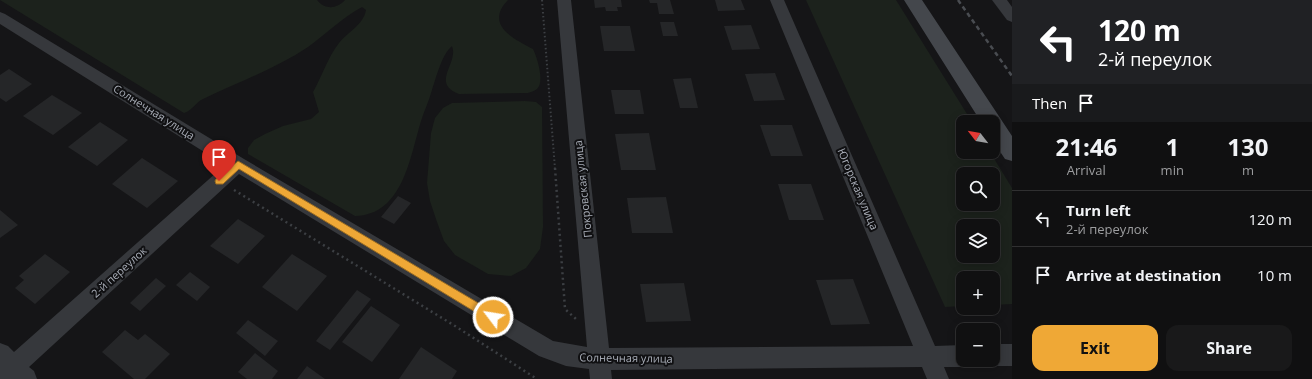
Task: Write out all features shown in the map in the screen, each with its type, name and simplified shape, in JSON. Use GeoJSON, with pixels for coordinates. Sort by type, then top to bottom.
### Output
{"type":"FeatureCollection","features":[{"type":"Feature","properties":{"kind":"main road"},"geometry":{"type":"LineString","coordinates":[[913,0],[987,115]]}},
{"type":"Feature","properties":{"kind":"main road"},"geometry":{"type":"LineString","coordinates":[[1000,135],[1012,153]]}},
{"type":"Feature","properties":{"kind":"street","name":"Покровская улица"},"geometry":{"type":"LineString","coordinates":[[564,0],[600,369]]}},
{"type":"Feature","properties":{"kind":"street","name":"Югорская улица"},"geometry":{"type":"LineString","coordinates":[[778,0],[938,379]]}},
{"type":"Feature","properties":{"kind":"street"},"geometry":{"type":"LineString","coordinates":[[999,0],[1012,17]]}},
{"type":"Feature","properties":{"kind":"street","name":"Солнечная улица"},"geometry":{"type":"LineString","coordinates":[[0,17],[238,164],[547,349],[561,355],[578,358],[600,369],[956,356]]}},
{"type":"Feature","properties":{"kind":"street","name":"2-й переулок"},"geometry":{"type":"LineString","coordinates":[[10,370],[238,164]]}},
{"type":"Feature","properties":{"kind":"street"},"geometry":{"type":"LineString","coordinates":[[1000,355],[1012,355]]}},
{"type":"Feature","properties":{"kind":"path"},"geometry":{"type":"LineString","coordinates":[[542,0],[564,309],[576,319]]}},
{"type":"Feature","properties":{"kind":"path"},"geometry":{"type":"LineString","coordinates":[[219,181],[448,322],[537,379]]}},
{"type":"Feature","properties":{"kind":"shaded area"},"geometry":{"type":"Polygon","coordinates":[[[0,0],[317,0],[327,7],[335,7],[345,0],[508,0],[501,9],[499,17],[500,24],[510,36],[533,49],[538,63],[540,81],[537,89],[528,93],[459,94],[451,89],[447,84],[446,78],[452,59],[452,46],[445,55],[440,66],[402,182],[394,195],[384,206],[371,213],[355,216],[248,154],[248,148],[254,140],[265,134],[283,126],[311,119],[319,112],[313,92],[335,48],[355,28],[365,15],[366,10],[362,7],[295,55],[270,69],[203,99],[184,113],[0,0]]]}},
{"type":"Feature","properties":{"kind":"shaded area"},"geometry":{"type":"Polygon","coordinates":[[[806,0],[896,0],[968,115],[956,115],[956,159],[994,159],[999,167],[956,167],[956,211],[1000,211],[1000,168],[1012,188],[1012,304],[1000,305],[1000,271],[956,271],[956,306],[945,307],[806,0]]]}},
{"type":"Feature","properties":{"kind":"shaded area"},"geometry":{"type":"Polygon","coordinates":[[[536,102],[542,107],[543,227],[540,249],[526,268],[511,276],[488,274],[455,255],[444,241],[430,201],[427,183],[431,133],[435,118],[443,108],[452,103],[536,102]]]}},
{"type":"Feature","properties":{"kind":"building"},"geometry":{"type":"Polygon","coordinates":[[[594,0],[621,0],[622,7],[617,7],[618,11],[606,11],[605,7],[595,8],[594,0]]]}},
{"type":"Feature","properties":{"kind":"building"},"geometry":{"type":"Polygon","coordinates":[[[649,0],[670,0],[674,14],[659,14],[657,3],[650,3],[649,0]]]}},
{"type":"Feature","properties":{"kind":"building"},"geometry":{"type":"Polygon","coordinates":[[[715,0],[741,0],[745,10],[718,11],[715,0]]]}},
{"type":"Feature","properties":{"kind":"building"},"geometry":{"type":"Polygon","coordinates":[[[660,22],[674,22],[678,36],[663,36],[660,22]]]}},
{"type":"Feature","properties":{"kind":"building"},"geometry":{"type":"Polygon","coordinates":[[[751,25],[760,49],[732,50],[724,26],[751,25]]]}},
{"type":"Feature","properties":{"kind":"building"},"geometry":{"type":"Polygon","coordinates":[[[600,26],[630,26],[635,51],[604,51],[600,26]]]}},
{"type":"Feature","properties":{"kind":"building"},"geometry":{"type":"Polygon","coordinates":[[[9,69],[32,84],[6,102],[0,98],[0,75],[9,69]]]}},
{"type":"Feature","properties":{"kind":"building"},"geometry":{"type":"Polygon","coordinates":[[[775,73],[785,100],[754,101],[745,74],[775,73]]]}},
{"type":"Feature","properties":{"kind":"building"},"geometry":{"type":"Polygon","coordinates":[[[691,78],[698,108],[680,108],[673,79],[691,78]]]}},
{"type":"Feature","properties":{"kind":"building"},"geometry":{"type":"Polygon","coordinates":[[[611,90],[640,90],[644,114],[615,114],[611,90]]]}},
{"type":"Feature","properties":{"kind":"building"},"geometry":{"type":"Polygon","coordinates":[[[52,95],[82,113],[53,135],[23,116],[52,95]]]}},
{"type":"Feature","properties":{"kind":"building"},"geometry":{"type":"Polygon","coordinates":[[[100,122],[128,140],[97,166],[68,147],[100,122]]]}},
{"type":"Feature","properties":{"kind":"building"},"geometry":{"type":"Polygon","coordinates":[[[760,125],[792,125],[803,156],[771,156],[760,125]]]}},
{"type":"Feature","properties":{"kind":"building"},"geometry":{"type":"Polygon","coordinates":[[[649,133],[656,170],[621,170],[615,134],[649,133]]]}},
{"type":"Feature","properties":{"kind":"building"},"geometry":{"type":"Polygon","coordinates":[[[142,158],[178,181],[147,208],[112,184],[142,158]]]}},
{"type":"Feature","properties":{"kind":"building"},"geometry":{"type":"Polygon","coordinates":[[[778,184],[811,184],[824,220],[789,220],[778,184]]]}},
{"type":"Feature","properties":{"kind":"building"},"geometry":{"type":"Polygon","coordinates":[[[398,196],[411,203],[394,224],[381,217],[398,196]]]}},
{"type":"Feature","properties":{"kind":"building"},"geometry":{"type":"Polygon","coordinates":[[[666,197],[673,233],[632,233],[627,198],[666,197]]]}},
{"type":"Feature","properties":{"kind":"building"},"geometry":{"type":"Polygon","coordinates":[[[0,210],[18,225],[0,238],[0,210]]]}},
{"type":"Feature","properties":{"kind":"building"},"geometry":{"type":"Polygon","coordinates":[[[238,219],[265,236],[238,264],[210,246],[238,219]]]}},
{"type":"Feature","properties":{"kind":"building"},"geometry":{"type":"Polygon","coordinates":[[[45,254],[70,272],[35,304],[15,288],[24,280],[19,276],[45,254]]]}},
{"type":"Feature","properties":{"kind":"building"},"geometry":{"type":"Polygon","coordinates":[[[292,254],[327,276],[297,311],[262,287],[292,254]]]}},
{"type":"Feature","properties":{"kind":"building"},"geometry":{"type":"Polygon","coordinates":[[[190,272],[210,287],[197,301],[176,285],[190,272]]]}},
{"type":"Feature","properties":{"kind":"building"},"geometry":{"type":"Polygon","coordinates":[[[156,278],[166,286],[140,311],[130,303],[156,278]]]}},
{"type":"Feature","properties":{"kind":"building"},"geometry":{"type":"Polygon","coordinates":[[[853,279],[870,324],[831,325],[816,280],[853,279]]]}},
{"type":"Feature","properties":{"kind":"building"},"geometry":{"type":"Polygon","coordinates":[[[684,283],[691,321],[646,322],[640,284],[684,283]]]}},
{"type":"Feature","properties":{"kind":"building"},"geometry":{"type":"Polygon","coordinates":[[[357,290],[371,299],[330,350],[316,341],[357,290]]]}},
{"type":"Feature","properties":{"kind":"building"},"geometry":{"type":"Polygon","coordinates":[[[371,306],[400,325],[372,362],[342,342],[371,306]]]}},
{"type":"Feature","properties":{"kind":"building"},"geometry":{"type":"Polygon","coordinates":[[[248,320],[278,341],[265,356],[236,333],[248,320]]]}},
{"type":"Feature","properties":{"kind":"building"},"geometry":{"type":"Polygon","coordinates":[[[125,330],[138,340],[145,334],[170,354],[145,379],[134,379],[102,352],[125,330]]]}},
{"type":"Feature","properties":{"kind":"building"},"geometry":{"type":"Polygon","coordinates":[[[421,347],[457,371],[452,379],[399,379],[421,347]]]}},
{"type":"Feature","properties":{"kind":"building"},"geometry":{"type":"Polygon","coordinates":[[[255,353],[278,371],[272,379],[247,379],[238,372],[255,353]]]}},
{"type":"Feature","properties":{"kind":"building"},"geometry":{"type":"Polygon","coordinates":[[[307,366],[325,379],[297,379],[307,366]]]}},
{"type":"Feature","properties":{"kind":"railway"},"geometry":{"type":"LineString","coordinates":[[958,0],[1012,76]]}},
{"type":"Feature","properties":{"kind":"route"},"geometry":{"type":"LineString","coordinates":[[219,181],[238,164],[493,317]]}}]}
